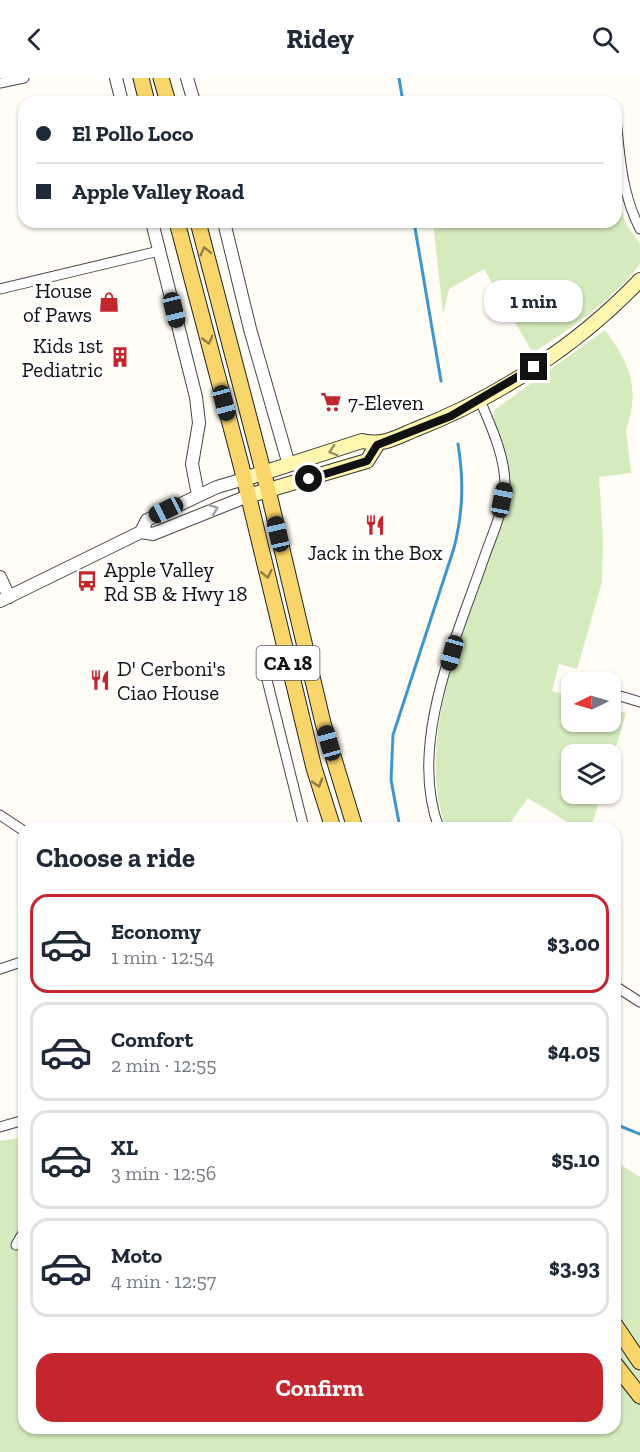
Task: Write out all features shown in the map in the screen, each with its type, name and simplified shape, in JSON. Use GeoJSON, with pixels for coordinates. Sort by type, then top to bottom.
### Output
{"type":"FeatureCollection","features":[{"type":"Feature","properties":{"kind":"main road"},"geometry":{"type":"LineString","coordinates":[[141,78],[146,96]]}},
{"type":"Feature","properties":{"kind":"main road"},"geometry":{"type":"LineString","coordinates":[[161,78],[166,96]]}},
{"type":"Feature","properties":{"kind":"main road","name":"CA 18"},"geometry":{"type":"LineString","coordinates":[[179,228],[244,478],[314,768],[331,822]]}},
{"type":"Feature","properties":{"kind":"main road","name":"CA 18"},"geometry":{"type":"LineString","coordinates":[[200,228],[264,473],[323,723],[353,822]]}},
{"type":"Feature","properties":{"kind":"main road"},"geometry":{"type":"LineString","coordinates":[[244,478],[362,441],[377,445],[451,416],[534,367],[579,334],[640,280]]}},
{"type":"Feature","properties":{"kind":"main road"},"geometry":{"type":"LineString","coordinates":[[248,496],[367,461],[377,445]]}},
{"type":"Feature","properties":{"kind":"main road"},"geometry":{"type":"LineString","coordinates":[[621,1334],[640,1362]]}},
{"type":"Feature","properties":{"kind":"main road"},"geometry":{"type":"LineString","coordinates":[[621,1372],[640,1396]]}},
{"type":"Feature","properties":{"kind":"street"},"geometry":{"type":"LineString","coordinates":[[0,83],[24,78]]}},
{"type":"Feature","properties":{"kind":"street"},"geometry":{"type":"LineString","coordinates":[[116,78],[120,96]]}},
{"type":"Feature","properties":{"kind":"street"},"geometry":{"type":"LineString","coordinates":[[187,78],[192,96]]}},
{"type":"Feature","properties":{"kind":"street"},"geometry":{"type":"LineString","coordinates":[[622,174],[628,206],[640,229]]}},
{"type":"Feature","properties":{"kind":"street"},"geometry":{"type":"LineString","coordinates":[[153,228],[195,398],[199,423],[192,464],[198,495]]}},
{"type":"Feature","properties":{"kind":"street"},"geometry":{"type":"LineString","coordinates":[[226,228],[289,465]]}},
{"type":"Feature","properties":{"kind":"street"},"geometry":{"type":"LineString","coordinates":[[0,289],[159,251]]}},
{"type":"Feature","properties":{"kind":"street"},"geometry":{"type":"LineString","coordinates":[[438,822],[430,785],[433,720],[452,653],[499,514],[505,485],[498,444],[480,400]]}},
{"type":"Feature","properties":{"kind":"street"},"geometry":{"type":"LineString","coordinates":[[141,532],[147,520],[198,495],[244,478]]}},
{"type":"Feature","properties":{"kind":"street"},"geometry":{"type":"LineString","coordinates":[[0,577],[4,599],[141,532],[153,534],[248,496]]}},
{"type":"Feature","properties":{"kind":"street"},"geometry":{"type":"LineString","coordinates":[[264,668],[302,822]]}},
{"type":"Feature","properties":{"kind":"street"},"geometry":{"type":"LineString","coordinates":[[621,696],[640,702]]}},
{"type":"Feature","properties":{"kind":"street"},"geometry":{"type":"LineString","coordinates":[[0,815],[18,827]]}},
{"type":"Feature","properties":{"kind":"street"},"geometry":{"type":"LineString","coordinates":[[0,969],[18,963]]}},
{"type":"Feature","properties":{"kind":"street"},"geometry":{"type":"LineString","coordinates":[[621,990],[640,1002]]}},
{"type":"Feature","properties":{"kind":"street"},"geometry":{"type":"LineString","coordinates":[[0,1127],[18,1122]]}},
{"type":"Feature","properties":{"kind":"street"},"geometry":{"type":"LineString","coordinates":[[16,1245],[18,1242]]}},
{"type":"Feature","properties":{"kind":"green space"},"geometry":{"type":"Polygon","coordinates":[[[622,211],[625,222],[640,244],[640,264],[617,290],[562,334],[533,353],[484,269],[449,289],[443,314],[434,228],[622,228],[622,211]]]}},
{"type":"Feature","properties":{"kind":"green space"},"geometry":{"type":"Polygon","coordinates":[[[605,330],[627,366],[632,390],[626,430],[631,473],[599,477],[603,540],[602,582],[577,669],[559,664],[552,691],[561,694],[561,732],[620,732],[617,744],[561,744],[561,804],[598,804],[593,822],[567,822],[528,798],[510,822],[445,822],[437,791],[436,752],[441,711],[451,669],[463,628],[505,513],[507,463],[494,410],[605,330]]]}},
{"type":"Feature","properties":{"kind":"green space"},"geometry":{"type":"Polygon","coordinates":[[[621,711],[626,713],[621,730],[621,711]]]}},
{"type":"Feature","properties":{"kind":"green space"},"geometry":{"type":"Polygon","coordinates":[[[18,1138],[18,1434],[621,1434],[621,1165],[640,1177],[640,1452],[0,1452],[0,1141],[18,1138]]]}},
{"type":"Feature","properties":{"kind":"waterway"},"geometry":{"type":"LineString","coordinates":[[399,78],[402,96]]}},
{"type":"Feature","properties":{"kind":"waterway"},"geometry":{"type":"LineString","coordinates":[[415,228],[441,381]]}},
{"type":"Feature","properties":{"kind":"waterway"},"geometry":{"type":"LineString","coordinates":[[399,822],[391,780],[393,735],[457,535],[462,496],[458,444]]}},
{"type":"Feature","properties":{"kind":"waterway"},"geometry":{"type":"LineString","coordinates":[[621,1126],[640,1134]]}},
{"type":"Feature","properties":{"kind":"place","name":"House of Paws"},"geometry":{"type":"Point","coordinates":[109,302]}},
{"type":"Feature","properties":{"kind":"place","name":"Kids 1st Pediatric"},"geometry":{"type":"Point","coordinates":[120,357]}},
{"type":"Feature","properties":{"kind":"place","name":"7-Eleven"},"geometry":{"type":"Point","coordinates":[331,402]}},
{"type":"Feature","properties":{"kind":"place","name":"Jack in the Box"},"geometry":{"type":"Point","coordinates":[375,525]}},
{"type":"Feature","properties":{"kind":"place","name":"Apple Valley Rd SB & Hwy 18"},"geometry":{"type":"Point","coordinates":[87,581]}},
{"type":"Feature","properties":{"kind":"place","name":"D' Cerboni's Ciao House"},"geometry":{"type":"Point","coordinates":[100,680]}},
{"type":"Feature","properties":{"kind":"route"},"geometry":{"type":"LineString","coordinates":[[309,479],[367,461],[377,445],[451,416],[534,367]]}}]}
